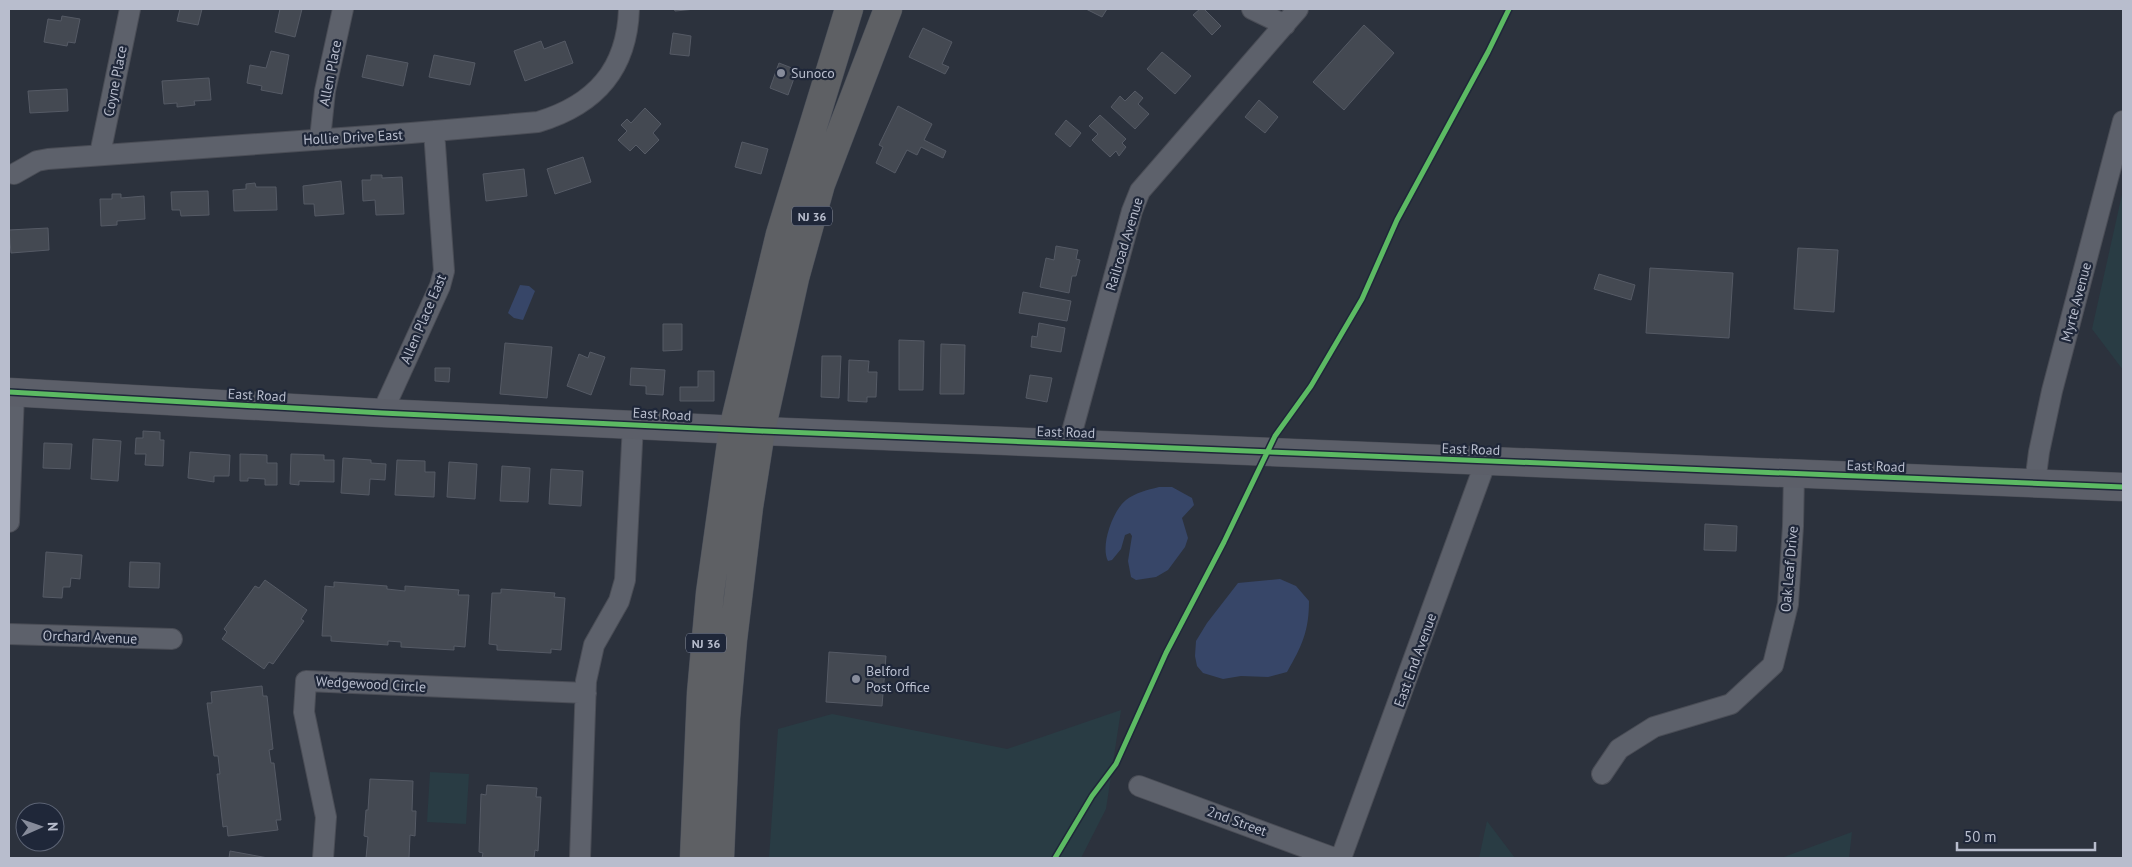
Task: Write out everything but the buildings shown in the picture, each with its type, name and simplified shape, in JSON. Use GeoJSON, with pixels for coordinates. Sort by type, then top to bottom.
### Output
{"type":"FeatureCollection","features":[{"type":"Feature","properties":{"kind":"highway","name":"NJ 36"},"geometry":{"type":"LineString","coordinates":[[694,858],[701,694],[710,593],[733,429],[780,234],[849,9]]}},
{"type":"Feature","properties":{"kind":"highway","name":"NJ 36"},"geometry":{"type":"LineString","coordinates":[[720,858],[726,718],[732,649],[749,507],[761,431],[795,278],[821,184],[888,9]]}},
{"type":"Feature","properties":{"kind":"street","name":"Coyne Place"},"geometry":{"type":"LineString","coordinates":[[100,154],[130,9]]}},
{"type":"Feature","properties":{"kind":"street","name":"Allen Place"},"geometry":{"type":"LineString","coordinates":[[320,139],[325,90],[343,9]]}},
{"type":"Feature","properties":{"kind":"street","name":"Hollie Drive East"},"geometry":{"type":"LineString","coordinates":[[14,174],[37,161],[48,159],[538,122],[578,106],[607,80],[616,67],[627,35],[629,9]]}},
{"type":"Feature","properties":{"kind":"street"},"geometry":{"type":"LineString","coordinates":[[1252,9],[1285,25]]}},
{"type":"Feature","properties":{"kind":"street","name":"Railroad Avenue"},"geometry":{"type":"LineString","coordinates":[[1069,443],[1132,210],[1140,191],[1298,9]]}},
{"type":"Feature","properties":{"kind":"street","name":"Myrte Avenue"},"geometry":{"type":"LineString","coordinates":[[2035,483],[2039,452],[2052,391],[2123,121]]}},
{"type":"Feature","properties":{"kind":"street","name":"Allen Place East"},"geometry":{"type":"LineString","coordinates":[[382,413],[440,286],[444,271],[434,131]]}},
{"type":"Feature","properties":{"kind":"street","name":"East Road"},"geometry":{"type":"LineString","coordinates":[[12,392],[382,413],[761,431],[2123,486]]}},
{"type":"Feature","properties":{"kind":"street"},"geometry":{"type":"LineString","coordinates":[[9,522],[12,392]]}},
{"type":"Feature","properties":{"kind":"street"},"geometry":{"type":"LineString","coordinates":[[580,858],[586,693],[594,645],[619,601],[625,580],[633,424]]}},
{"type":"Feature","properties":{"kind":"street","name":"East End Avenue"},"geometry":{"type":"LineString","coordinates":[[1341,858],[1486,461]]}},
{"type":"Feature","properties":{"kind":"street","name":"Oak Leaf Drive"},"geometry":{"type":"LineString","coordinates":[[1602,774],[1619,749],[1654,727],[1731,704],[1773,665],[1788,604],[1794,474]]}},
{"type":"Feature","properties":{"kind":"street","name":"Orchard Avenue"},"geometry":{"type":"LineString","coordinates":[[9,634],[172,640]]}},
{"type":"Feature","properties":{"kind":"street","name":"Wedgewood Circle"},"geometry":{"type":"LineString","coordinates":[[323,858],[326,817],[304,712],[306,681],[586,693]]}},
{"type":"Feature","properties":{"kind":"street","name":"2nd Street"},"geometry":{"type":"LineString","coordinates":[[1139,786],[1334,858]]}},
{"type":"Feature","properties":{"kind":"shaded area"},"geometry":{"type":"Polygon","coordinates":[[[2123,190],[2123,370],[2092,329],[2123,190]]]}},
{"type":"Feature","properties":{"kind":"shaded area"},"geometry":{"type":"Polygon","coordinates":[[[1121,710],[1106,809],[1081,858],[769,858],[778,729],[832,714],[1007,749],[1121,710]]]}},
{"type":"Feature","properties":{"kind":"shaded area"},"geometry":{"type":"Polygon","coordinates":[[[430,772],[469,774],[466,824],[427,822],[430,772]]]}},
{"type":"Feature","properties":{"kind":"shaded area"},"geometry":{"type":"Polygon","coordinates":[[[1487,821],[1515,858],[1479,858],[1487,821]]]}},
{"type":"Feature","properties":{"kind":"shaded area"},"geometry":{"type":"Polygon","coordinates":[[[1852,832],[1849,858],[1781,858],[1852,832]]]}},
{"type":"Feature","properties":{"kind":"water"},"geometry":{"type":"Polygon","coordinates":[[[520,285],[529,286],[535,291],[523,320],[514,318],[508,313],[520,285]]]}},
{"type":"Feature","properties":{"kind":"water"},"geometry":{"type":"Polygon","coordinates":[[[1159,487],[1172,487],[1192,498],[1194,505],[1182,518],[1188,538],[1185,547],[1168,570],[1156,577],[1136,580],[1131,577],[1128,561],[1132,536],[1130,533],[1125,535],[1121,549],[1112,560],[1108,561],[1106,547],[1109,529],[1112,520],[1126,500],[1137,494],[1159,487]]]}},
{"type":"Feature","properties":{"kind":"water"},"geometry":{"type":"Polygon","coordinates":[[[1280,579],[1296,586],[1309,601],[1308,621],[1304,638],[1287,672],[1268,677],[1241,676],[1223,679],[1203,673],[1197,666],[1195,656],[1196,641],[1207,623],[1238,583],[1280,579]]]}},
{"type":"Feature","properties":{"kind":"cycle path"},"geometry":{"type":"LineString","coordinates":[[1055,858],[1092,796],[1116,764],[1166,653],[1224,542],[1275,436],[1311,386],[1362,299],[1397,220],[1488,52],[1509,9]]}},
{"type":"Feature","properties":{"kind":"cycle path"},"geometry":{"type":"LineString","coordinates":[[9,392],[382,413],[761,431],[2123,487]]}},
{"type":"Feature","properties":{"kind":"place","name":"Sunoco"},"geometry":{"type":"Point","coordinates":[781,73]}},
{"type":"Feature","properties":{"kind":"place","name":"Belford Post Office"},"geometry":{"type":"Point","coordinates":[856,679]}}]}
